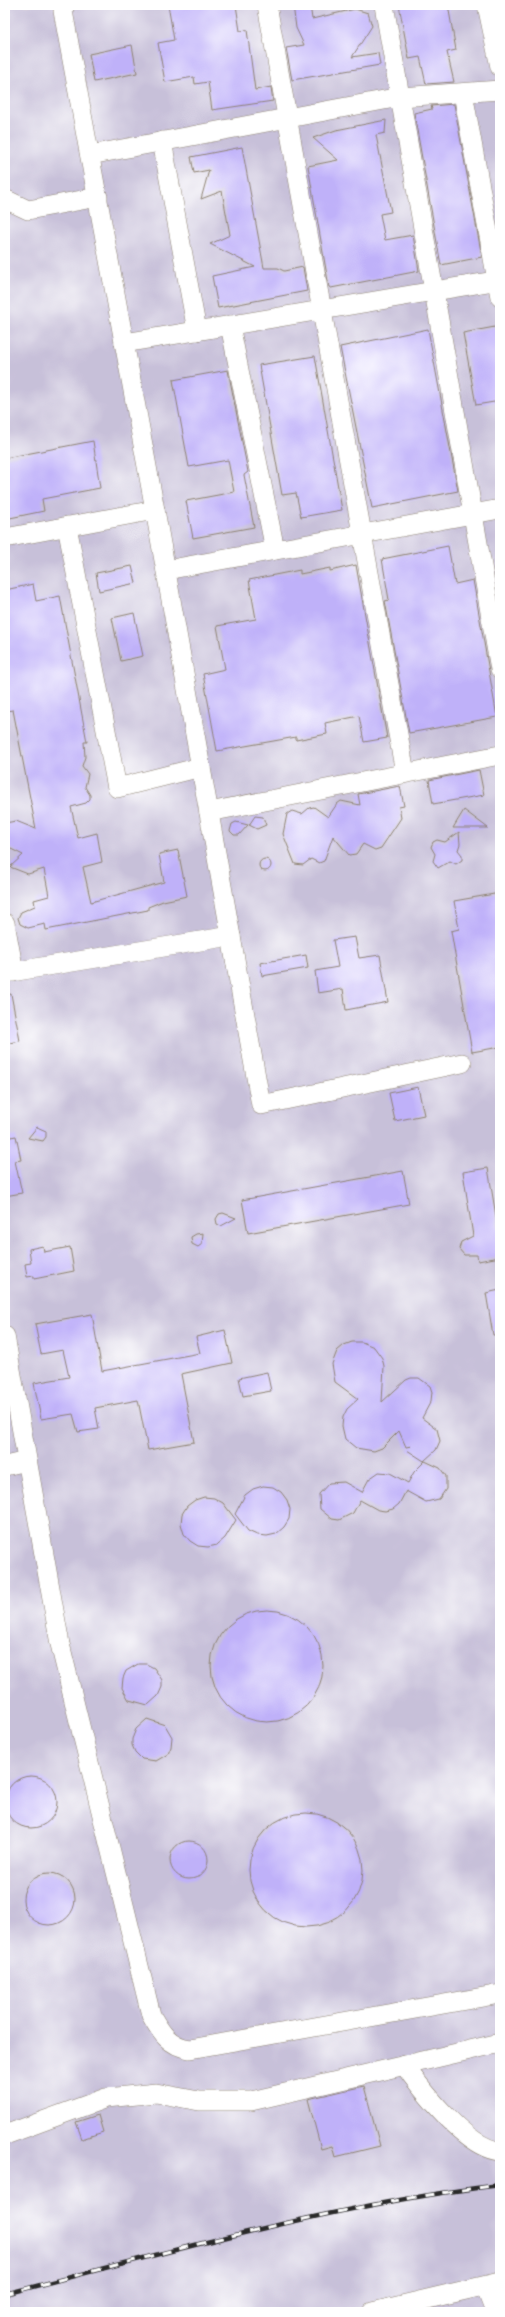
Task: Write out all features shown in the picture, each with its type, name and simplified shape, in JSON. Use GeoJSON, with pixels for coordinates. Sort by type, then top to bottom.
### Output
{"type":"FeatureCollection","features":[{"type":"Feature","properties":{"kind":"lane"},"geometry":{"type":"LineString","coordinates":[[65,5],[63,11],[166,570],[261,1105],[462,1063]]}},
{"type":"Feature","properties":{"kind":"lane"},"geometry":{"type":"LineString","coordinates":[[267,5],[406,774]]}},
{"type":"Feature","properties":{"kind":"lane"},"geometry":{"type":"LineString","coordinates":[[384,5],[500,669]]}},
{"type":"Feature","properties":{"kind":"lane"},"geometry":{"type":"LineString","coordinates":[[487,5],[500,67]]}},
{"type":"Feature","properties":{"kind":"lane"},"geometry":{"type":"LineString","coordinates":[[90,155],[400,97],[500,90]]}},
{"type":"Feature","properties":{"kind":"lane"},"geometry":{"type":"LineString","coordinates":[[124,343],[434,292],[499,286],[463,93]]}},
{"type":"Feature","properties":{"kind":"lane"},"geometry":{"type":"LineString","coordinates":[[162,141],[196,331]]}},
{"type":"Feature","properties":{"kind":"lane"},"geometry":{"type":"LineString","coordinates":[[5,199],[28,210],[98,197]]}},
{"type":"Feature","properties":{"kind":"lane"},"geometry":{"type":"LineString","coordinates":[[230,325],[275,550]]}},
{"type":"Feature","properties":{"kind":"lane"},"geometry":{"type":"LineString","coordinates":[[166,570],[500,509]]}},
{"type":"Feature","properties":{"kind":"lane"},"geometry":{"type":"LineString","coordinates":[[5,538],[155,510]]}},
{"type":"Feature","properties":{"kind":"lane"},"geometry":{"type":"LineString","coordinates":[[68,526],[117,788],[201,767]]}},
{"type":"Feature","properties":{"kind":"lane"},"geometry":{"type":"LineString","coordinates":[[209,812],[500,755]]}},
{"type":"Feature","properties":{"kind":"lane"},"geometry":{"type":"LineString","coordinates":[[5,923],[10,972],[231,936]]}},
{"type":"Feature","properties":{"kind":"lane"},"geometry":{"type":"LineString","coordinates":[[5,1336],[60,1644],[151,2015],[160,2032],[178,2047],[190,2049],[500,1994]]}},
{"type":"Feature","properties":{"kind":"lane"},"geometry":{"type":"LineString","coordinates":[[5,1466],[27,1461]]}},
{"type":"Feature","properties":{"kind":"lane"},"geometry":{"type":"LineString","coordinates":[[5,2135],[106,2098],[156,2093],[199,2101],[251,2101],[500,2043]]}},
{"type":"Feature","properties":{"kind":"lane"},"geometry":{"type":"LineString","coordinates":[[404,2065],[431,2102],[479,2144],[500,2151]]}},
{"type":"Feature","properties":{"kind":"lane"},"geometry":{"type":"LineString","coordinates":[[372,2312],[492,2284],[495,2312]]}},
{"type":"Feature","properties":{"kind":"shaded area"},"geometry":{"type":"Polygon","coordinates":[[[5,5],[500,5],[500,2312],[5,2312],[5,5]]]}},
{"type":"Feature","properties":{"kind":"building"},"geometry":{"type":"Polygon","coordinates":[[[168,5],[236,5],[240,31],[247,30],[255,90],[271,87],[273,101],[212,110],[208,82],[195,84],[194,77],[165,82],[158,43],[174,40],[168,5]]]}},
{"type":"Feature","properties":{"kind":"building"},"geometry":{"type":"Polygon","coordinates":[[[293,5],[310,5],[312,19],[355,9],[368,13],[372,26],[352,57],[378,53],[380,65],[292,80],[286,48],[304,45],[296,28],[293,5]]]}},
{"type":"Feature","properties":{"kind":"building"},"geometry":{"type":"Polygon","coordinates":[[[399,5],[448,5],[456,50],[447,52],[454,82],[426,84],[420,57],[409,59],[399,5]]]}},
{"type":"Feature","properties":{"kind":"building"},"geometry":{"type":"Polygon","coordinates":[[[132,45],[137,73],[94,82],[89,54],[132,45]]]}},
{"type":"Feature","properties":{"kind":"building"},"geometry":{"type":"Polygon","coordinates":[[[454,104],[482,257],[441,265],[414,113],[432,109],[431,106],[454,104]]]}},
{"type":"Feature","properties":{"kind":"building"},"geometry":{"type":"Polygon","coordinates":[[[386,120],[385,133],[376,135],[391,212],[380,214],[385,240],[413,235],[419,271],[331,288],[329,287],[308,166],[338,160],[313,138],[336,130],[386,120]]]}},
{"type":"Feature","properties":{"kind":"building"},"geometry":{"type":"Polygon","coordinates":[[[242,147],[264,268],[278,268],[284,271],[303,267],[307,291],[218,308],[212,276],[255,267],[210,244],[230,235],[222,191],[201,199],[209,170],[194,173],[191,157],[242,147]]]}},
{"type":"Feature","properties":{"kind":"building"},"geometry":{"type":"Polygon","coordinates":[[[500,326],[500,401],[476,405],[463,333],[500,326]]]}},
{"type":"Feature","properties":{"kind":"building"},"geometry":{"type":"Polygon","coordinates":[[[428,329],[458,491],[372,508],[340,347],[428,329]]]}},
{"type":"Feature","properties":{"kind":"building"},"geometry":{"type":"Polygon","coordinates":[[[315,356],[342,510],[301,517],[296,493],[282,495],[259,365],[315,356]]]}},
{"type":"Feature","properties":{"kind":"building"},"geometry":{"type":"Polygon","coordinates":[[[228,370],[248,472],[244,475],[254,527],[193,538],[186,501],[234,492],[228,460],[189,467],[173,380],[228,370]]]}},
{"type":"Feature","properties":{"kind":"building"},"geometry":{"type":"Polygon","coordinates":[[[93,441],[100,488],[42,499],[44,511],[5,519],[5,458],[93,441]]]}},
{"type":"Feature","properties":{"kind":"building"},"geometry":{"type":"Polygon","coordinates":[[[448,546],[455,584],[473,580],[497,717],[409,733],[385,601],[389,600],[382,559],[448,546]]]}},
{"type":"Feature","properties":{"kind":"building"},"geometry":{"type":"Polygon","coordinates":[[[356,565],[387,738],[364,742],[359,716],[325,723],[327,734],[296,740],[296,737],[217,751],[203,674],[225,669],[217,626],[256,619],[249,580],[300,570],[300,574],[330,568],[330,571],[356,565]]]}},
{"type":"Feature","properties":{"kind":"building"},"geometry":{"type":"Polygon","coordinates":[[[132,566],[136,583],[99,591],[96,573],[132,566]]]}},
{"type":"Feature","properties":{"kind":"building"},"geometry":{"type":"Polygon","coordinates":[[[33,584],[36,601],[60,596],[87,742],[84,742],[85,757],[82,766],[88,774],[85,787],[90,795],[90,799],[86,803],[71,807],[78,838],[97,833],[102,862],[83,867],[91,902],[164,882],[159,854],[178,850],[187,896],[163,901],[148,907],[148,910],[46,930],[45,924],[28,928],[20,924],[18,918],[21,912],[35,906],[34,900],[49,896],[44,869],[28,874],[10,867],[23,855],[5,846],[5,823],[16,821],[36,829],[13,710],[5,711],[5,590],[33,584]]]}},
{"type":"Feature","properties":{"kind":"building"},"geometry":{"type":"Polygon","coordinates":[[[134,613],[143,656],[121,661],[112,618],[134,613]]]}},
{"type":"Feature","properties":{"kind":"building"},"geometry":{"type":"Polygon","coordinates":[[[479,770],[484,795],[433,804],[429,780],[479,770]]]}},
{"type":"Feature","properties":{"kind":"building"},"geometry":{"type":"Polygon","coordinates":[[[400,786],[404,806],[399,807],[401,818],[381,848],[375,850],[363,844],[356,854],[349,855],[333,836],[324,861],[319,863],[311,859],[303,865],[295,864],[283,834],[287,814],[292,811],[302,814],[309,808],[314,807],[328,817],[337,804],[341,801],[360,805],[358,794],[400,786]]]}},
{"type":"Feature","properties":{"kind":"building"},"geometry":{"type":"Polygon","coordinates":[[[464,810],[488,828],[453,828],[464,810]]]}},
{"type":"Feature","properties":{"kind":"building"},"geometry":{"type":"Polygon","coordinates":[[[255,816],[263,817],[266,825],[257,829],[249,825],[255,816]]]}},
{"type":"Feature","properties":{"kind":"building"},"geometry":{"type":"Polygon","coordinates":[[[236,822],[248,825],[239,835],[234,835],[230,831],[232,824],[236,822]]]}},
{"type":"Feature","properties":{"kind":"building"},"geometry":{"type":"Polygon","coordinates":[[[459,832],[460,844],[458,850],[462,855],[462,860],[456,864],[450,861],[438,868],[433,861],[435,854],[431,847],[433,842],[437,840],[445,842],[459,832]]]}},
{"type":"Feature","properties":{"kind":"building"},"geometry":{"type":"Polygon","coordinates":[[[267,859],[270,860],[270,870],[263,871],[260,870],[259,863],[260,860],[267,859]]]}},
{"type":"Feature","properties":{"kind":"building"},"geometry":{"type":"Polygon","coordinates":[[[500,893],[500,1047],[472,1052],[451,931],[459,929],[454,901],[500,893]]]}},
{"type":"Feature","properties":{"kind":"building"},"geometry":{"type":"Polygon","coordinates":[[[355,937],[359,958],[380,955],[388,1002],[346,1010],[343,989],[318,993],[315,971],[338,967],[333,940],[355,937]]]}},
{"type":"Feature","properties":{"kind":"building"},"geometry":{"type":"Polygon","coordinates":[[[306,955],[308,968],[262,976],[260,963],[306,955]]]}},
{"type":"Feature","properties":{"kind":"building"},"geometry":{"type":"Polygon","coordinates":[[[11,994],[20,1041],[5,1044],[5,995],[11,994]]]}},
{"type":"Feature","properties":{"kind":"building"},"geometry":{"type":"Polygon","coordinates":[[[418,1087],[424,1115],[395,1121],[389,1093],[418,1087]]]}},
{"type":"Feature","properties":{"kind":"building"},"geometry":{"type":"Polygon","coordinates":[[[37,1127],[46,1131],[46,1137],[43,1141],[28,1138],[37,1127]]]}},
{"type":"Feature","properties":{"kind":"building"},"geometry":{"type":"Polygon","coordinates":[[[16,1136],[21,1160],[15,1161],[22,1193],[5,1196],[5,1138],[16,1136]]]}},
{"type":"Feature","properties":{"kind":"building"},"geometry":{"type":"Polygon","coordinates":[[[488,1168],[500,1240],[500,1257],[478,1261],[477,1255],[464,1255],[459,1249],[461,1242],[473,1236],[463,1172],[488,1168]]]}},
{"type":"Feature","properties":{"kind":"building"},"geometry":{"type":"Polygon","coordinates":[[[403,1171],[409,1204],[248,1233],[242,1200],[403,1171]]]}},
{"type":"Feature","properties":{"kind":"building"},"geometry":{"type":"Polygon","coordinates":[[[223,1213],[236,1218],[221,1226],[217,1224],[216,1219],[219,1214],[223,1213]]]}},
{"type":"Feature","properties":{"kind":"building"},"geometry":{"type":"Polygon","coordinates":[[[203,1233],[202,1244],[198,1247],[192,1244],[191,1237],[196,1234],[203,1233]]]}},
{"type":"Feature","properties":{"kind":"building"},"geometry":{"type":"Polygon","coordinates":[[[43,1246],[44,1252],[70,1247],[74,1271],[34,1279],[34,1276],[27,1277],[25,1264],[31,1263],[29,1249],[43,1246]]]}},
{"type":"Feature","properties":{"kind":"building"},"geometry":{"type":"Polygon","coordinates":[[[500,1290],[500,1335],[493,1335],[486,1293],[500,1290]]]}},
{"type":"Feature","properties":{"kind":"building"},"geometry":{"type":"Polygon","coordinates":[[[92,1314],[102,1371],[200,1353],[196,1337],[225,1330],[232,1363],[181,1374],[194,1442],[148,1450],[138,1400],[95,1408],[99,1429],[78,1432],[73,1414],[41,1419],[34,1383],[69,1377],[63,1350],[41,1354],[35,1324],[92,1314]]]}},
{"type":"Feature","properties":{"kind":"building"},"geometry":{"type":"Polygon","coordinates":[[[352,1342],[362,1342],[374,1347],[382,1358],[384,1366],[382,1402],[406,1380],[411,1378],[419,1378],[430,1386],[432,1392],[431,1401],[422,1418],[437,1429],[440,1441],[436,1450],[424,1461],[407,1450],[411,1446],[406,1447],[399,1431],[382,1448],[374,1451],[356,1448],[345,1439],[342,1426],[343,1417],[347,1409],[358,1399],[335,1382],[332,1364],[337,1351],[344,1345],[352,1342]]]}},
{"type":"Feature","properties":{"kind":"building"},"geometry":{"type":"Polygon","coordinates":[[[267,1372],[271,1391],[243,1396],[239,1378],[267,1372]]]}},
{"type":"Feature","properties":{"kind":"building"},"geometry":{"type":"Polygon","coordinates":[[[425,1461],[440,1468],[446,1476],[446,1489],[439,1499],[426,1502],[406,1491],[399,1504],[393,1509],[385,1511],[378,1510],[360,1500],[353,1513],[339,1520],[332,1519],[320,1509],[319,1494],[329,1483],[344,1482],[362,1492],[369,1479],[379,1472],[390,1473],[408,1483],[414,1472],[425,1461]]]}},
{"type":"Feature","properties":{"kind":"building"},"geometry":{"type":"Polygon","coordinates":[[[263,1486],[273,1487],[281,1492],[287,1500],[290,1509],[289,1519],[284,1527],[276,1534],[267,1536],[257,1535],[248,1531],[235,1514],[245,1495],[253,1489],[263,1486]]]}},
{"type":"Feature","properties":{"kind":"building"},"geometry":{"type":"Polygon","coordinates":[[[204,1497],[214,1498],[223,1503],[236,1520],[225,1538],[217,1545],[208,1547],[198,1546],[190,1541],[184,1534],[181,1524],[182,1514],[187,1506],[195,1500],[204,1497]]]}},
{"type":"Feature","properties":{"kind":"building"},"geometry":{"type":"Polygon","coordinates":[[[267,1610],[288,1614],[307,1626],[319,1645],[323,1666],[319,1687],[307,1706],[288,1718],[267,1722],[246,1718],[227,1706],[215,1687],[211,1666],[215,1645],[227,1626],[246,1614],[267,1610]]]}},
{"type":"Feature","properties":{"kind":"building"},"geometry":{"type":"Polygon","coordinates":[[[138,1664],[146,1664],[154,1668],[162,1680],[162,1687],[158,1696],[148,1705],[129,1700],[122,1688],[123,1678],[126,1671],[138,1664]]]}},
{"type":"Feature","properties":{"kind":"building"},"geometry":{"type":"Polygon","coordinates":[[[147,1719],[165,1725],[172,1737],[171,1747],[168,1754],[156,1761],[142,1759],[135,1752],[132,1745],[132,1739],[136,1729],[147,1719]]]}},
{"type":"Feature","properties":{"kind":"building"},"geometry":{"type":"Polygon","coordinates":[[[31,1776],[41,1778],[49,1784],[55,1792],[57,1802],[55,1812],[49,1820],[41,1826],[31,1828],[21,1826],[13,1820],[7,1812],[5,1802],[7,1792],[13,1784],[21,1778],[31,1776]]]}},
{"type":"Feature","properties":{"kind":"building"},"geometry":{"type":"Polygon","coordinates":[[[306,1813],[328,1817],[346,1830],[359,1848],[363,1870],[359,1892],[346,1910],[328,1923],[306,1927],[284,1923],[266,1910],[253,1892],[249,1870],[253,1848],[266,1830],[284,1817],[306,1813]]]}},
{"type":"Feature","properties":{"kind":"building"},"geometry":{"type":"Polygon","coordinates":[[[185,1841],[193,1841],[203,1846],[207,1853],[207,1867],[203,1874],[193,1879],[185,1879],[175,1874],[173,1871],[170,1864],[170,1856],[175,1846],[178,1844],[185,1841]]]}},
{"type":"Feature","properties":{"kind":"building"},"geometry":{"type":"Polygon","coordinates":[[[49,1873],[59,1875],[67,1881],[73,1889],[75,1899],[73,1909],[67,1917],[59,1923],[49,1925],[39,1923],[31,1917],[25,1909],[23,1899],[25,1889],[31,1881],[39,1875],[49,1873]]]}},
{"type":"Feature","properties":{"kind":"building"},"geometry":{"type":"Polygon","coordinates":[[[364,2086],[380,2146],[335,2157],[332,2146],[321,2149],[308,2099],[364,2086]]]}},
{"type":"Feature","properties":{"kind":"building"},"geometry":{"type":"Polygon","coordinates":[[[98,2115],[103,2132],[82,2139],[76,2122],[98,2115]]]}},
{"type":"Feature","properties":{"kind":"railway"},"geometry":{"type":"LineString","coordinates":[[5,2294],[189,2246],[313,2217],[437,2194],[500,2185]]}}]}
